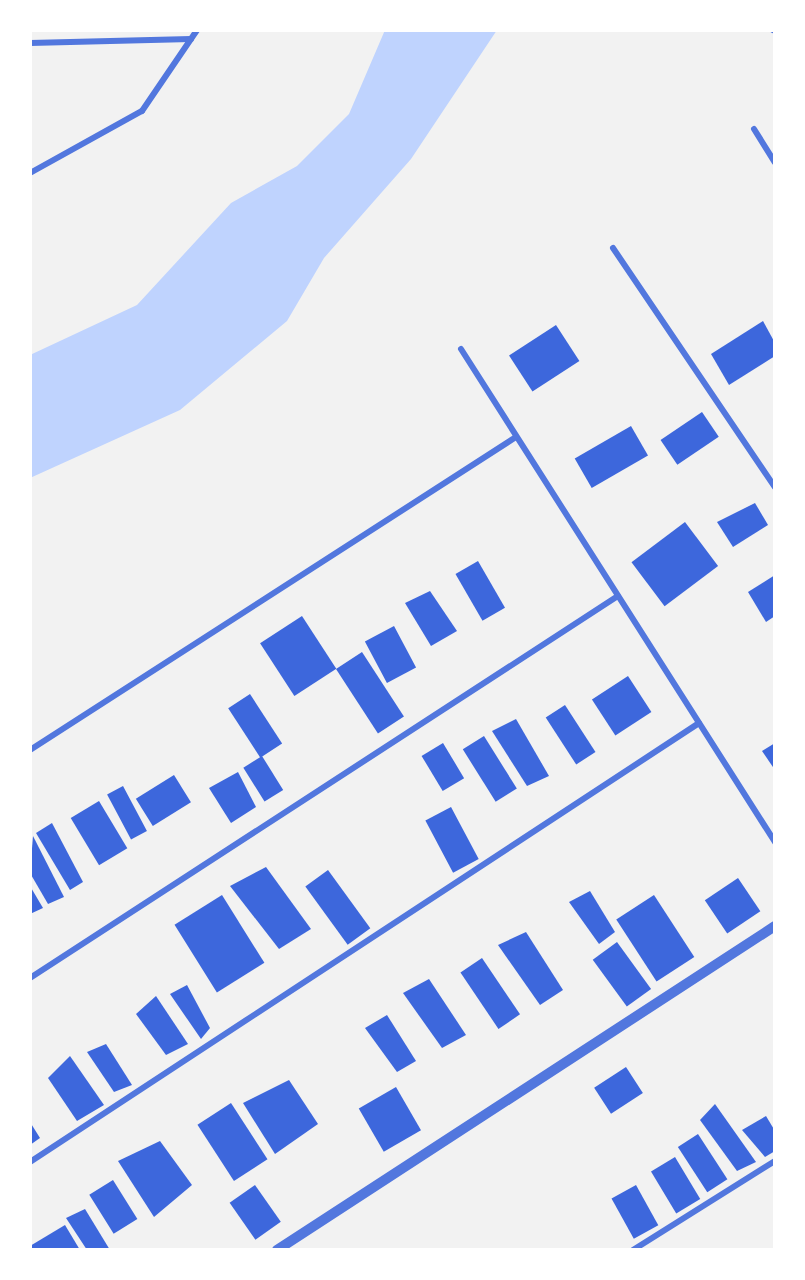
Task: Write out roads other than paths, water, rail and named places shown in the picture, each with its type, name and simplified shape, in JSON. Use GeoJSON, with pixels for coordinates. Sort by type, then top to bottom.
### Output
{"type":"FeatureCollection","features":[{"type":"Feature","properties":{"kind":"street"},"geometry":{"type":"LineString","coordinates":[[30,173],[142,111],[197,30]]}},
{"type":"Feature","properties":{"kind":"street"},"geometry":{"type":"LineString","coordinates":[[30,43],[191,39]]}},
{"type":"Feature","properties":{"kind":"street"},"geometry":{"type":"LineString","coordinates":[[754,129],[775,162]]}},
{"type":"Feature","properties":{"kind":"street"},"geometry":{"type":"LineString","coordinates":[[613,248],[775,487]]}},
{"type":"Feature","properties":{"kind":"street"},"geometry":{"type":"LineString","coordinates":[[461,349],[775,842]]}},
{"type":"Feature","properties":{"kind":"street"},"geometry":{"type":"LineString","coordinates":[[30,750],[516,437]]}},
{"type":"Feature","properties":{"kind":"street"},"geometry":{"type":"LineString","coordinates":[[30,978],[618,596]]}},
{"type":"Feature","properties":{"kind":"street"},"geometry":{"type":"LineString","coordinates":[[30,1162],[699,723]]}},
{"type":"Feature","properties":{"kind":"street"},"geometry":{"type":"LineString","coordinates":[[277,1250],[775,926]]}},
{"type":"Feature","properties":{"kind":"street"},"geometry":{"type":"LineString","coordinates":[[633,1250],[775,1161]]}},
{"type":"Feature","properties":{"kind":"water"},"geometry":{"type":"Polygon","coordinates":[[[385,30],[497,30],[411,159],[324,258],[287,321],[180,410],[30,478],[30,355],[137,305],[231,203],[297,166],[349,114],[385,30]]]}}]}
